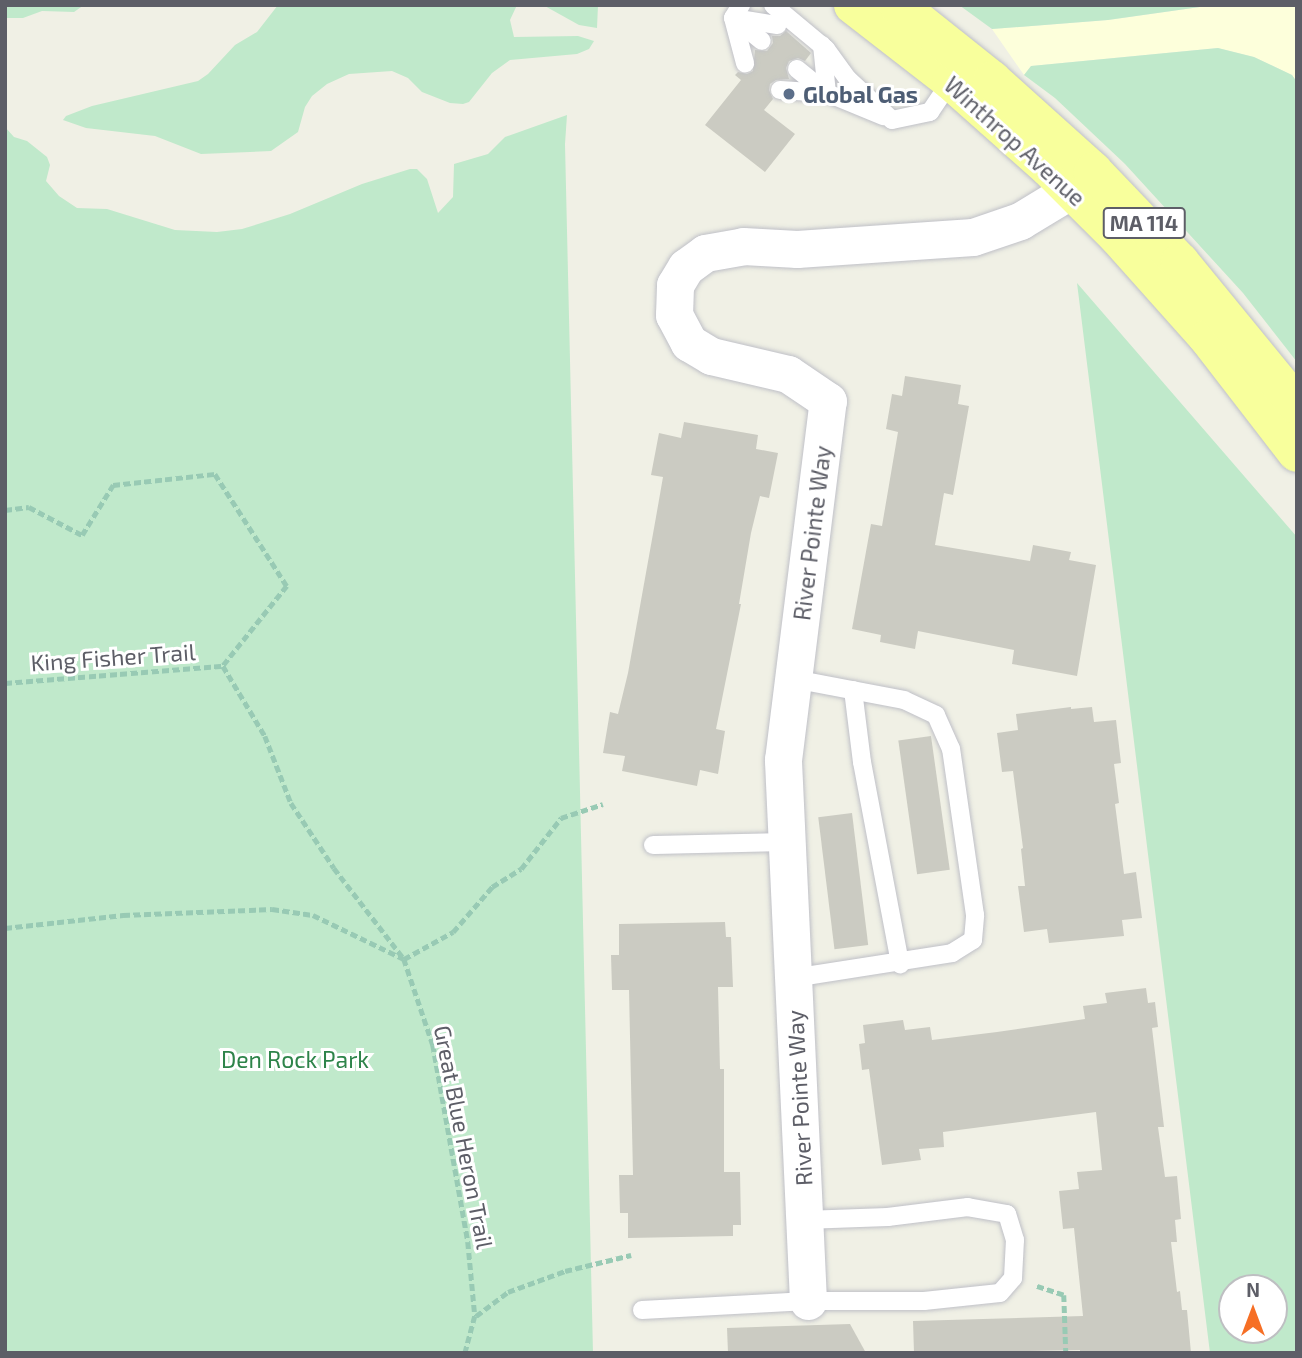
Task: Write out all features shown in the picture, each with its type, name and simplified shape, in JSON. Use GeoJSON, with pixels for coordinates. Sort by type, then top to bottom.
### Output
{"type":"FeatureCollection","features":[{"type":"Feature","properties":{"kind":"highway","name":"Winthrop Avenue"},"geometry":{"type":"LineString","coordinates":[[876,8],[960,71],[1082,180],[1180,262],[1297,405]]}},
{"type":"Feature","properties":{"kind":"highway","name":"Winthrop Avenue"},"geometry":{"type":"LineString","coordinates":[[1082,180],[1297,453]]}},
{"type":"Feature","properties":{"kind":"street","name":"River Pointe Way"},"geometry":{"type":"LineString","coordinates":[[808,1301],[783,760],[828,401],[788,374],[711,356],[689,343],[674,315],[676,285],[686,267],[705,253],[743,246],[810,248],[972,237],[1020,221],[1082,180]]}},
{"type":"Feature","properties":{"kind":"lane"},"geometry":{"type":"LineString","coordinates":[[773,5],[816,50],[892,120]]}},
{"type":"Feature","properties":{"kind":"lane"},"geometry":{"type":"LineString","coordinates":[[737,12],[777,25]]}},
{"type":"Feature","properties":{"kind":"lane"},"geometry":{"type":"LineString","coordinates":[[737,12],[762,41]]}},
{"type":"Feature","properties":{"kind":"lane"},"geometry":{"type":"LineString","coordinates":[[737,12],[745,63]]}},
{"type":"Feature","properties":{"kind":"lane"},"geometry":{"type":"LineString","coordinates":[[816,50],[824,69],[827,93]]}},
{"type":"Feature","properties":{"kind":"lane"},"geometry":{"type":"LineString","coordinates":[[797,69],[827,93],[892,120],[930,112],[960,71]]}},
{"type":"Feature","properties":{"kind":"lane"},"geometry":{"type":"LineString","coordinates":[[780,90],[827,93]]}},
{"type":"Feature","properties":{"kind":"lane"},"geometry":{"type":"LineString","coordinates":[[793,978],[900,964],[951,953],[973,940],[975,915],[951,749],[936,715],[904,700],[794,679]]}},
{"type":"Feature","properties":{"kind":"lane"},"geometry":{"type":"LineString","coordinates":[[853,690],[862,762],[900,964]]}},
{"type":"Feature","properties":{"kind":"lane"},"geometry":{"type":"LineString","coordinates":[[653,845],[788,842]]}},
{"type":"Feature","properties":{"kind":"lane"},"geometry":{"type":"LineString","coordinates":[[642,1310],[808,1301],[949,1298],[1000,1293],[1013,1278],[1015,1240],[1007,1214],[968,1208],[888,1217],[804,1220]]}},
{"type":"Feature","properties":{"kind":"path"},"geometry":{"type":"LineString","coordinates":[[5,510],[29,507],[82,535],[113,485],[215,474],[287,586],[223,666]]}},
{"type":"Feature","properties":{"kind":"path","name":"King Fisher Trail"},"geometry":{"type":"LineString","coordinates":[[5,683],[223,666]]}},
{"type":"Feature","properties":{"kind":"path","name":"Great Blue Heron Trail"},"geometry":{"type":"LineString","coordinates":[[223,666],[265,736],[291,803],[334,868],[362,900],[404,959],[433,1045],[468,1242],[475,1316],[464,1353]]}},
{"type":"Feature","properties":{"kind":"path"},"geometry":{"type":"LineString","coordinates":[[5,928],[122,915],[272,909],[313,915],[404,959],[453,932],[492,887],[521,869],[561,818],[603,804]]}},
{"type":"Feature","properties":{"kind":"path"},"geometry":{"type":"LineString","coordinates":[[475,1316],[508,1292],[565,1271],[631,1255]]}},
{"type":"Feature","properties":{"kind":"path"},"geometry":{"type":"LineString","coordinates":[[1013,1278],[1064,1295],[1066,1353]]}},
{"type":"Feature","properties":{"kind":"shaded area"},"geometry":{"type":"Polygon","coordinates":[[[1214,5],[1297,5],[1297,83],[1292,75],[1254,57],[1218,48],[1031,66],[1024,75],[992,29],[1108,20],[1214,5]]]}},
{"type":"Feature","properties":{"kind":"green space"},"geometry":{"type":"Polygon","coordinates":[[[5,5],[84,5],[74,12],[42,11],[23,18],[5,18],[5,5]]]}},
{"type":"Feature","properties":{"kind":"green space"},"geometry":{"type":"Polygon","coordinates":[[[278,5],[517,5],[510,20],[514,37],[578,36],[594,41],[589,49],[577,54],[510,60],[492,73],[469,102],[463,104],[450,103],[422,92],[408,78],[392,71],[349,74],[327,84],[312,96],[305,107],[298,132],[271,151],[201,154],[155,136],[86,128],[63,120],[66,116],[92,106],[198,81],[235,45],[257,32],[278,5]]]}},
{"type":"Feature","properties":{"kind":"green space"},"geometry":{"type":"Polygon","coordinates":[[[543,5],[598,5],[597,28],[579,25],[543,5]]]}},
{"type":"Feature","properties":{"kind":"green space"},"geometry":{"type":"Polygon","coordinates":[[[959,5],[1214,5],[1108,20],[992,29],[959,5]]]}},
{"type":"Feature","properties":{"kind":"green space"},"geometry":{"type":"Polygon","coordinates":[[[1218,48],[1254,57],[1292,75],[1297,82],[1297,362],[1243,293],[1125,164],[1055,98],[1024,75],[1031,66],[1218,48]]]}},
{"type":"Feature","properties":{"kind":"green space","name":"Den Rock Park"},"geometry":{"type":"Polygon","coordinates":[[[567,115],[565,144],[593,1353],[5,1353],[5,127],[14,137],[27,141],[47,157],[50,165],[46,181],[59,196],[77,208],[107,209],[175,230],[217,232],[242,229],[290,214],[362,184],[410,169],[417,169],[427,179],[438,213],[453,197],[454,164],[488,154],[505,137],[567,115]]]}},
{"type":"Feature","properties":{"kind":"green space"},"geometry":{"type":"Polygon","coordinates":[[[1077,283],[1297,537],[1297,1353],[1210,1353],[1077,283]]]}},
{"type":"Feature","properties":{"kind":"building"},"geometry":{"type":"Polygon","coordinates":[[[786,31],[811,53],[805,61],[798,58],[789,61],[786,68],[789,79],[776,80],[770,84],[769,90],[773,99],[764,110],[795,134],[765,172],[705,125],[741,80],[735,75],[738,72],[747,74],[753,71],[755,50],[767,51],[773,43],[772,36],[780,36],[786,31]]]}},
{"type":"Feature","properties":{"kind":"building"},"geometry":{"type":"Polygon","coordinates":[[[905,376],[961,385],[958,404],[969,406],[953,495],[944,493],[935,545],[1030,561],[1033,545],[1071,552],[1069,560],[1096,565],[1077,676],[1012,664],[1014,650],[918,631],[915,649],[880,642],[881,635],[852,629],[871,524],[882,526],[898,432],[886,429],[892,394],[902,396],[905,376]]]}},
{"type":"Feature","properties":{"kind":"building"},"geometry":{"type":"Polygon","coordinates":[[[684,422],[758,435],[756,449],[778,453],[769,498],[760,496],[751,533],[741,604],[716,729],[725,731],[718,774],[700,770],[697,786],[622,771],[625,756],[603,753],[610,712],[618,714],[628,673],[663,477],[651,475],[659,433],[681,438],[684,422]]]}},
{"type":"Feature","properties":{"kind":"building"},"geometry":{"type":"Polygon","coordinates":[[[1092,707],[1094,722],[1116,720],[1121,763],[1114,764],[1119,803],[1115,804],[1124,874],[1136,872],[1142,918],[1122,920],[1124,936],[1049,943],[1047,929],[1024,932],[1018,886],[1025,886],[1023,848],[1013,771],[1002,772],[997,733],[1018,730],[1016,714],[1092,707]]]}},
{"type":"Feature","properties":{"kind":"building"},"geometry":{"type":"Polygon","coordinates":[[[931,736],[950,870],[917,874],[898,741],[931,736]]]}},
{"type":"Feature","properties":{"kind":"building"},"geometry":{"type":"Polygon","coordinates":[[[852,813],[868,945],[834,949],[818,817],[852,813]]]}},
{"type":"Feature","properties":{"kind":"building"},"geometry":{"type":"Polygon","coordinates":[[[725,922],[726,937],[731,937],[733,987],[718,987],[720,1069],[724,1069],[724,1172],[740,1172],[741,1225],[733,1225],[733,1236],[628,1238],[628,1213],[620,1213],[619,1175],[633,1175],[629,990],[612,990],[611,955],[619,955],[619,924],[725,922]]]}},
{"type":"Feature","properties":{"kind":"building"},"geometry":{"type":"Polygon","coordinates":[[[1146,988],[1148,1003],[1155,1002],[1158,1027],[1152,1028],[1164,1127],[1158,1127],[1165,1177],[1177,1176],[1181,1219],[1175,1220],[1177,1242],[1171,1242],[1177,1292],[1180,1291],[1182,1310],[1187,1310],[1191,1353],[1080,1353],[1080,1350],[914,1353],[913,1321],[1083,1316],[1074,1228],[1063,1229],[1059,1191],[1079,1189],[1077,1172],[1102,1170],[1096,1112],[943,1132],[944,1147],[919,1149],[921,1160],[882,1165],[869,1069],[862,1070],[859,1044],[865,1043],[863,1025],[903,1020],[905,1030],[930,1027],[932,1040],[997,1032],[1085,1019],[1083,1006],[1107,1003],[1105,993],[1146,988]]]}},
{"type":"Feature","properties":{"kind":"building"},"geometry":{"type":"Polygon","coordinates":[[[850,1324],[866,1353],[728,1353],[727,1328],[850,1324]]]}},
{"type":"Feature","properties":{"kind":"place","name":"Global Gas"},"geometry":{"type":"Point","coordinates":[789,94]}}]}
